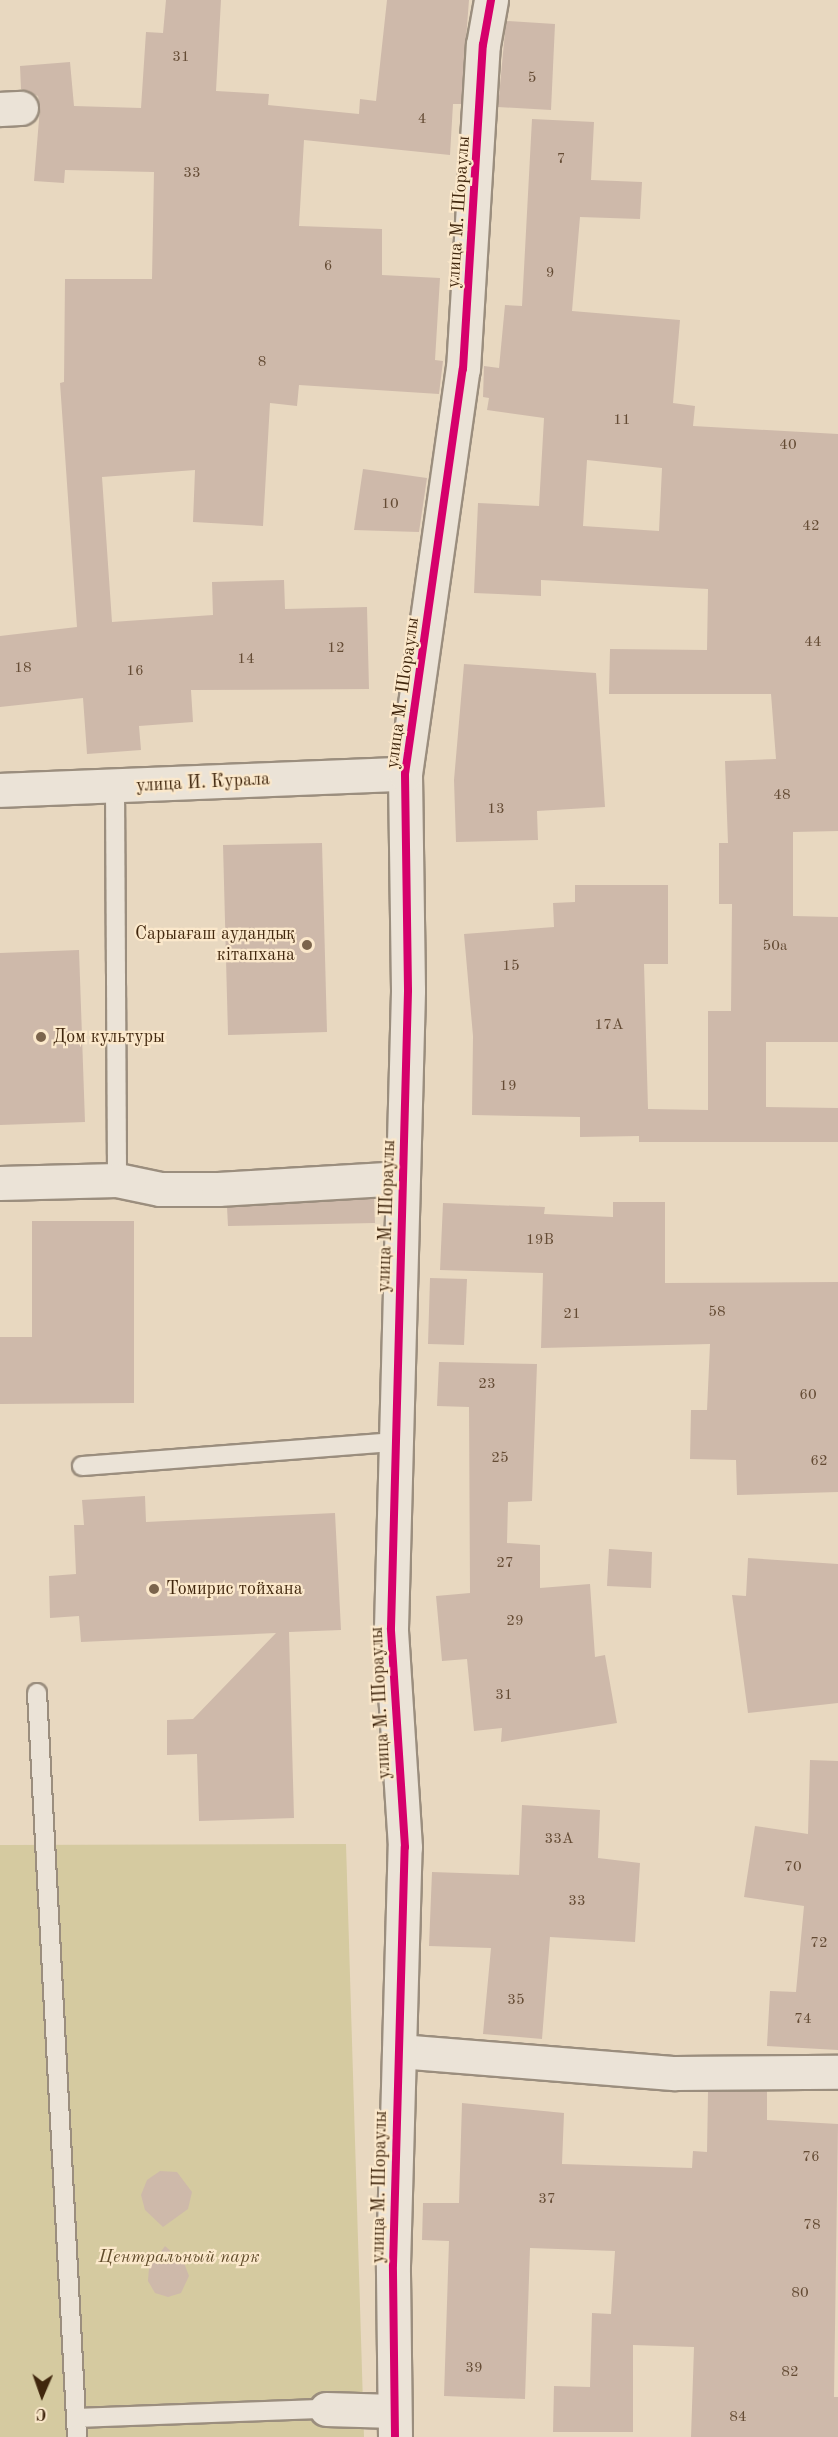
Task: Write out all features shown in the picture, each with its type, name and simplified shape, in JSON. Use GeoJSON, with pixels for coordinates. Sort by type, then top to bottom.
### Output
{"type":"FeatureCollection","features":[{"type":"Feature","properties":{"kind":"street","name":"улица М. Шораулы"},"geometry":{"type":"LineString","coordinates":[[394,2424],[399,2051],[405,1847],[391,1628],[408,990],[405,774],[463,369],[483,45],[491,0]]}},
{"type":"Feature","properties":{"kind":"street","name":"улица И. Курала"},"geometry":{"type":"LineString","coordinates":[[0,790],[405,774]]}},
{"type":"Feature","properties":{"kind":"street"},"geometry":{"type":"LineString","coordinates":[[0,1183],[117,1180],[160,1189],[218,1189],[403,1178]]}},
{"type":"Feature","properties":{"kind":"street"},"geometry":{"type":"LineString","coordinates":[[399,2051],[675,2073],[838,2072]]}},
{"type":"Feature","properties":{"kind":"street"},"geometry":{"type":"LineString","coordinates":[[326,2409],[394,2424]]}},
{"type":"Feature","properties":{"kind":"lane"},"geometry":{"type":"LineString","coordinates":[[115,786],[117,1180]]}},
{"type":"Feature","properties":{"kind":"lane"},"geometry":{"type":"LineString","coordinates":[[82,1466],[396,1442]]}},
{"type":"Feature","properties":{"kind":"lane"},"geometry":{"type":"LineString","coordinates":[[37,1693],[77,2437]]}},
{"type":"Feature","properties":{"kind":"lane"},"geometry":{"type":"LineString","coordinates":[[76,2418],[326,2409]]}},
{"type":"Feature","properties":{"kind":"green space","name":"Центральный парк"},"geometry":{"type":"Polygon","coordinates":[[[346,1844],[364,2437],[0,2437],[0,1845],[346,1844]]]}},
{"type":"Feature","properties":{"kind":"building"},"geometry":{"type":"Polygon","coordinates":[[[166,0],[221,0],[216,91],[269,94],[268,105],[359,114],[360,99],[376,101],[387,0],[469,0],[461,104],[453,104],[450,155],[304,140],[299,226],[382,229],[382,275],[440,278],[435,360],[443,361],[439,394],[299,385],[297,406],[270,403],[263,526],[193,522],[195,470],[102,477],[112,622],[213,615],[212,582],[284,580],[285,609],[367,607],[369,689],[191,690],[193,722],[139,726],[141,750],[87,754],[83,698],[0,707],[0,636],[77,627],[60,383],[64,382],[65,279],[152,279],[154,172],[65,170],[64,183],[34,181],[40,107],[38,96],[21,89],[20,66],[70,62],[74,106],[141,108],[146,32],[163,33],[166,0]]]}},
{"type":"Feature","properties":{"kind":"building"},"geometry":{"type":"Polygon","coordinates":[[[506,21],[555,24],[551,110],[498,107],[506,21]]]}},
{"type":"Feature","properties":{"kind":"building"},"geometry":{"type":"Polygon","coordinates":[[[532,119],[594,122],[591,180],[642,182],[640,219],[580,217],[572,311],[680,320],[673,403],[695,406],[693,426],[838,434],[838,831],[793,832],[793,916],[838,917],[838,1042],[766,1042],[766,1107],[838,1108],[838,1142],[639,1142],[639,1136],[580,1137],[580,1117],[472,1115],[473,1036],[464,934],[554,927],[553,903],[575,902],[575,885],[668,885],[668,964],[644,964],[648,1109],[708,1110],[708,1011],[731,1011],[732,904],[719,904],[719,843],[728,843],[725,761],[776,759],[771,694],[609,694],[610,649],[707,650],[708,589],[541,580],[541,596],[474,593],[478,503],[539,506],[544,418],[487,410],[489,398],[483,397],[484,366],[499,368],[505,305],[522,306],[532,119]],[[587,460],[583,526],[659,531],[662,468],[587,460]]]}},
{"type":"Feature","properties":{"kind":"building"},"geometry":{"type":"Polygon","coordinates":[[[363,469],[427,478],[419,532],[354,530],[363,469]]]}},
{"type":"Feature","properties":{"kind":"building"},"geometry":{"type":"Polygon","coordinates":[[[464,664],[596,673],[605,807],[537,811],[538,840],[456,842],[454,780],[464,664]]]}},
{"type":"Feature","properties":{"kind":"building"},"geometry":{"type":"Polygon","coordinates":[[[322,843],[327,1032],[228,1035],[223,845],[322,843]]]}},
{"type":"Feature","properties":{"kind":"building","name":"Дом культуры"},"geometry":{"type":"Polygon","coordinates":[[[79,950],[85,1122],[0,1125],[0,953],[79,950]]]}},
{"type":"Feature","properties":{"kind":"building"},"geometry":{"type":"Polygon","coordinates":[[[374,1198],[375,1223],[228,1226],[227,1207],[374,1198]]]}},
{"type":"Feature","properties":{"kind":"building"},"geometry":{"type":"Polygon","coordinates":[[[613,1202],[665,1202],[665,1283],[838,1282],[838,1492],[737,1495],[736,1460],[690,1459],[691,1410],[707,1410],[710,1344],[541,1348],[543,1273],[440,1270],[443,1203],[545,1207],[544,1214],[613,1217],[613,1202]]]}},
{"type":"Feature","properties":{"kind":"building"},"geometry":{"type":"Polygon","coordinates":[[[32,1221],[134,1221],[134,1403],[0,1404],[0,1337],[32,1337],[32,1221]]]}},
{"type":"Feature","properties":{"kind":"building"},"geometry":{"type":"Polygon","coordinates":[[[430,1278],[467,1279],[464,1345],[428,1344],[430,1278]]]}},
{"type":"Feature","properties":{"kind":"building"},"geometry":{"type":"Polygon","coordinates":[[[439,1362],[537,1364],[532,1501],[508,1502],[507,1543],[540,1545],[540,1588],[590,1584],[595,1657],[605,1655],[617,1723],[501,1742],[502,1728],[474,1731],[467,1659],[442,1661],[436,1596],[470,1593],[469,1407],[437,1406],[439,1362]]]}},
{"type":"Feature","properties":{"kind":"building"},"geometry":{"type":"Polygon","coordinates":[[[145,1496],[146,1522],[335,1513],[341,1630],[289,1632],[294,1818],[199,1821],[197,1754],[167,1755],[167,1720],[193,1719],[276,1633],[81,1642],[79,1616],[50,1618],[49,1576],[76,1574],[74,1525],[84,1525],[82,1500],[145,1496]]]}},
{"type":"Feature","properties":{"kind":"building"},"geometry":{"type":"Polygon","coordinates":[[[609,1549],[652,1552],[651,1588],[607,1586],[609,1549]]]}},
{"type":"Feature","properties":{"kind":"building"},"geometry":{"type":"Polygon","coordinates":[[[748,1558],[838,1564],[838,1703],[748,1713],[732,1595],[746,1596],[748,1558]]]}},
{"type":"Feature","properties":{"kind":"building"},"geometry":{"type":"Polygon","coordinates":[[[810,1760],[838,1761],[838,2050],[767,2046],[770,1991],[796,1992],[804,1906],[744,1897],[755,1826],[808,1834],[810,1760]]]}},
{"type":"Feature","properties":{"kind":"building"},"geometry":{"type":"Polygon","coordinates":[[[522,1805],[600,1810],[598,1858],[640,1863],[635,1942],[550,1937],[542,2039],[483,2034],[491,1948],[429,1946],[432,1872],[519,1875],[522,1805]]]}},
{"type":"Feature","properties":{"kind":"building"},"geometry":{"type":"Polygon","coordinates":[[[767,2091],[767,2120],[838,2124],[834,2397],[838,2397],[838,2437],[691,2437],[694,2347],[633,2345],[633,2432],[553,2432],[554,2386],[590,2387],[592,2313],[611,2314],[615,2251],[530,2248],[525,2399],[444,2396],[449,2241],[422,2240],[423,2203],[459,2203],[462,2103],[564,2113],[562,2164],[692,2168],[693,2151],[707,2152],[708,2092],[767,2091]]]}},
{"type":"Feature","properties":{"kind":"building"},"geometry":{"type":"Polygon","coordinates":[[[160,2171],[177,2172],[192,2192],[188,2209],[163,2227],[145,2210],[141,2195],[147,2180],[160,2171]]]}},
{"type":"Feature","properties":{"kind":"building"},"geometry":{"type":"Polygon","coordinates":[[[165,2246],[184,2263],[189,2276],[181,2293],[168,2297],[155,2293],[148,2281],[149,2268],[165,2246]]]}},
{"type":"Feature","properties":{"kind":"cycle path"},"geometry":{"type":"LineString","coordinates":[[395,2437],[393,2265],[405,1847],[391,1628],[408,990],[405,774],[463,369],[483,45],[491,0]]}},
{"type":"Feature","properties":{"kind":"place","name":"Сарыағаш аудандық кітапхана"},"geometry":{"type":"Point","coordinates":[307,945]}},
{"type":"Feature","properties":{"kind":"place","name":"Дом культуры"},"geometry":{"type":"Point","coordinates":[41,1037]}},
{"type":"Feature","properties":{"kind":"place","name":"Томирис тойхана"},"geometry":{"type":"Point","coordinates":[154,1589]}}]}
